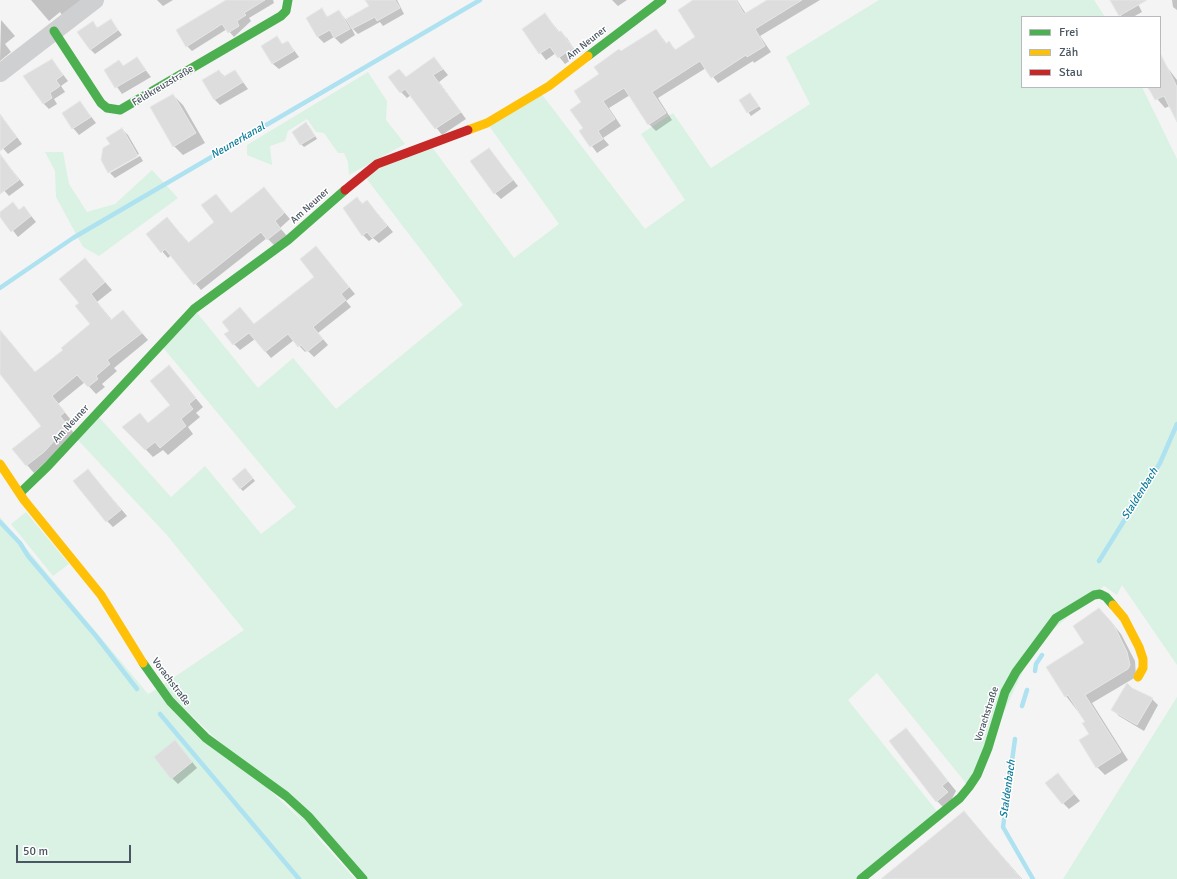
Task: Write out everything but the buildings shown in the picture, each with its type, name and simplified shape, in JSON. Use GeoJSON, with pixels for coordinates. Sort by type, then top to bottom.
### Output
{"type":"FeatureCollection","features":[{"type":"Feature","properties":{"kind":"street"},"geometry":{"type":"LineString","coordinates":[[0,73],[94,0]]}},
{"type":"Feature","properties":{"kind":"street","name":"Feldkreuzstraße"},"geometry":{"type":"LineString","coordinates":[[54,31],[101,103],[107,108],[120,110],[281,16],[286,11],[288,0]]}},
{"type":"Feature","properties":{"kind":"street","name":"Am Neuner"},"geometry":{"type":"LineString","coordinates":[[20,493],[48,466],[194,309],[288,240],[363,174],[377,164],[487,123],[549,86],[662,0]]}},
{"type":"Feature","properties":{"kind":"street","name":"Vorachstraße"},"geometry":{"type":"LineString","coordinates":[[0,464],[45,527],[101,595],[119,622],[147,671],[170,702],[206,738],[286,796],[308,816],[363,879]]}},
{"type":"Feature","properties":{"kind":"street","name":"Vorachstraße"},"geometry":{"type":"LineString","coordinates":[[861,879],[960,798],[969,788],[977,775],[988,748],[1005,692],[1016,672],[1056,618],[1094,596],[1100,594],[1106,597],[1124,618],[1139,647],[1143,659],[1143,668],[1138,677]]}},
{"type":"Feature","properties":{"kind":"green space"},"geometry":{"type":"Polygon","coordinates":[[[879,0],[1094,0],[1104,16],[1021,16],[1021,88],[1142,88],[1177,159],[1177,665],[1122,585],[1117,595],[1104,586],[1035,645],[969,787],[877,673],[848,700],[940,815],[861,879],[363,879],[161,686],[244,630],[166,534],[76,438],[97,415],[171,497],[205,466],[261,534],[296,507],[160,344],[194,309],[258,388],[293,358],[336,409],[463,305],[363,174],[429,143],[514,258],[559,224],[487,123],[540,92],[645,229],[685,200],[641,134],[673,113],[711,168],[810,104],[786,57],[879,0]]]}},
{"type":"Feature","properties":{"kind":"green space"},"geometry":{"type":"Polygon","coordinates":[[[368,72],[387,101],[386,120],[405,144],[349,175],[348,162],[344,153],[338,153],[324,133],[316,132],[307,119],[288,131],[285,141],[270,146],[272,165],[247,155],[247,145],[368,72]]]}},
{"type":"Feature","properties":{"kind":"green space"},"geometry":{"type":"Polygon","coordinates":[[[45,152],[63,152],[69,184],[87,212],[115,204],[152,170],[178,198],[99,256],[83,247],[56,197],[55,171],[45,152]]]}},
{"type":"Feature","properties":{"kind":"green space"},"geometry":{"type":"Polygon","coordinates":[[[26,512],[69,564],[53,576],[11,524],[26,512]]]}},
{"type":"Feature","properties":{"kind":"green space"},"geometry":{"type":"Polygon","coordinates":[[[0,517],[148,694],[157,689],[274,789],[355,879],[0,879],[0,517]]]}},
{"type":"Feature","properties":{"kind":"green space"},"geometry":{"type":"Polygon","coordinates":[[[1177,697],[1177,879],[1063,879],[1177,697]]]}},
{"type":"Feature","properties":{"kind":"waterway","name":"Neunerkanal"},"geometry":{"type":"LineString","coordinates":[[0,288],[73,238],[480,0]]}},
{"type":"Feature","properties":{"kind":"waterway","name":"Staldenbach"},"geometry":{"type":"LineString","coordinates":[[1099,561],[1160,463],[1177,424]]}},
{"type":"Feature","properties":{"kind":"waterway"},"geometry":{"type":"LineString","coordinates":[[0,522],[20,543],[28,556],[96,636],[137,689]]}},
{"type":"Feature","properties":{"kind":"waterway","name":"Staldenbach"},"geometry":{"type":"LineString","coordinates":[[1035,671],[1036,664],[1042,655]]}},
{"type":"Feature","properties":{"kind":"waterway","name":"Staldenbach"},"geometry":{"type":"LineString","coordinates":[[1022,706],[1027,690]]}},
{"type":"Feature","properties":{"kind":"waterway"},"geometry":{"type":"LineString","coordinates":[[160,714],[299,879]]}},
{"type":"Feature","properties":{"kind":"waterway","name":"Staldenbach"},"geometry":{"type":"LineString","coordinates":[[1015,739],[1003,827],[1033,879]]}},
{"type":"Feature","properties":{"kind":"traffic: fast"},"geometry":{"type":"LineString","coordinates":[[54,31],[101,103],[107,108],[120,110],[281,16],[286,11],[288,0]]}},
{"type":"Feature","properties":{"kind":"traffic: fast"},"geometry":{"type":"LineString","coordinates":[[588,56],[662,0]]}},
{"type":"Feature","properties":{"kind":"traffic: fast"},"geometry":{"type":"LineString","coordinates":[[20,493],[48,466],[194,309],[288,240],[345,190]]}},
{"type":"Feature","properties":{"kind":"traffic: fast"},"geometry":{"type":"LineString","coordinates":[[861,879],[960,798],[969,787],[977,775],[988,748],[1005,692],[1016,672],[1056,618],[1094,595],[1100,594],[1106,597],[1113,605]]}},
{"type":"Feature","properties":{"kind":"traffic: fast"},"geometry":{"type":"LineString","coordinates":[[143,663],[170,701],[206,738],[286,796],[308,816],[363,879]]}},
{"type":"Feature","properties":{"kind":"traffic: slow"},"geometry":{"type":"LineString","coordinates":[[468,130],[487,123],[549,86],[588,56]]}},
{"type":"Feature","properties":{"kind":"traffic: slow"},"geometry":{"type":"LineString","coordinates":[[0,464],[24,500],[101,595],[143,663]]}},
{"type":"Feature","properties":{"kind":"traffic: slow"},"geometry":{"type":"LineString","coordinates":[[1113,605],[1124,618],[1139,647],[1143,659],[1143,668],[1138,677]]}},
{"type":"Feature","properties":{"kind":"traffic: jam"},"geometry":{"type":"LineString","coordinates":[[345,190],[377,164],[468,130]]}}]}
